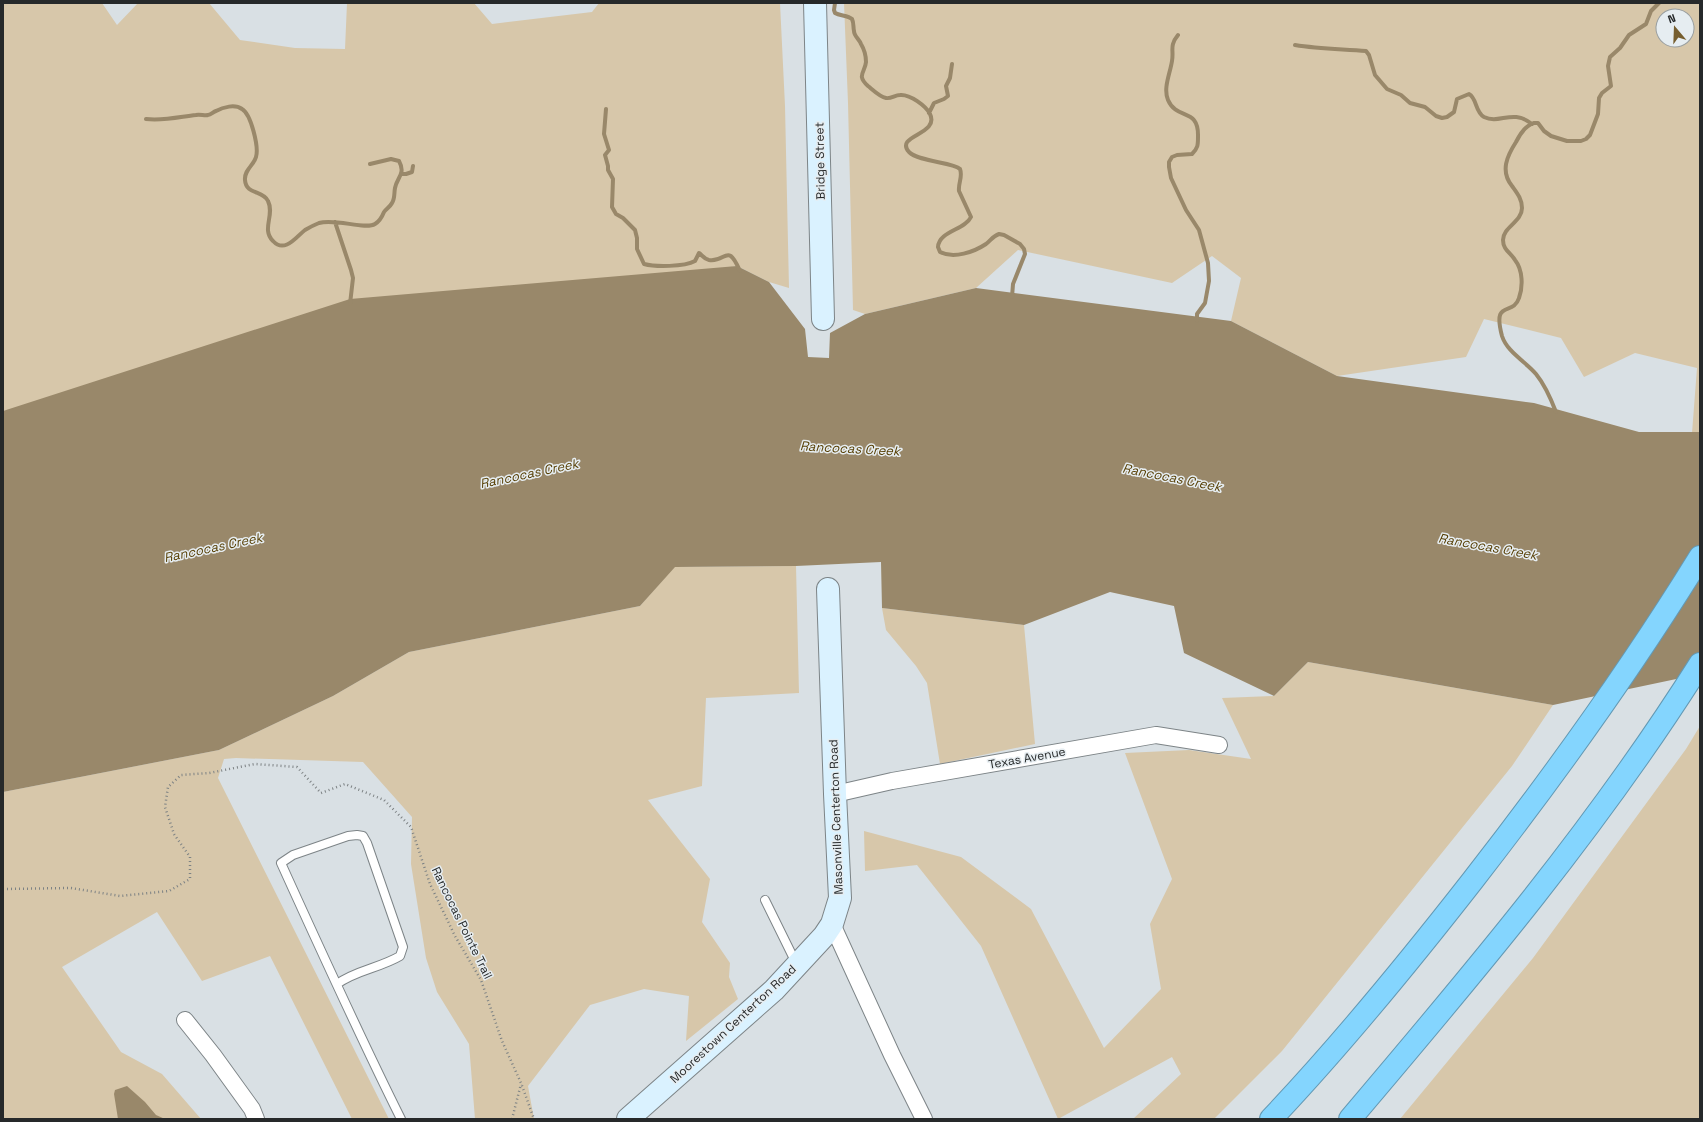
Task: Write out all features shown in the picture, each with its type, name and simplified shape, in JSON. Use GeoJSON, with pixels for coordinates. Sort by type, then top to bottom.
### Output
{"type":"FeatureCollection","features":[{"type":"Feature","properties":{"kind":"highway"},"geometry":{"type":"LineString","coordinates":[[1271,1119],[1351,1029],[1426,941],[1501,845],[1598,712],[1700,557]]}},
{"type":"Feature","properties":{"kind":"highway"},"geometry":{"type":"LineString","coordinates":[[1350,1119],[1470,977],[1533,899],[1608,800],[1700,664]]}},
{"type":"Feature","properties":{"kind":"street","name":"Bridge Street"},"geometry":{"type":"LineString","coordinates":[[815,3],[823,319]]}},
{"type":"Feature","properties":{"kind":"street","name":"Masonville Centerton Road"},"geometry":{"type":"LineString","coordinates":[[828,588],[840,898],[832,924]]}},
{"type":"Feature","properties":{"kind":"street","name":"Texas Avenue"},"geometry":{"type":"LineString","coordinates":[[835,794],[892,782],[1156,735],[1219,745]]}},
{"type":"Feature","properties":{"kind":"street","name":"Moorestown Centerton Road"},"geometry":{"type":"LineString","coordinates":[[628,1119],[774,990],[824,936],[832,924]]}},
{"type":"Feature","properties":{"kind":"street"},"geometry":{"type":"LineString","coordinates":[[832,924],[882,1036],[924,1119]]}},
{"type":"Feature","properties":{"kind":"street"},"geometry":{"type":"LineString","coordinates":[[185,1020],[213,1055],[252,1109],[256,1119]]}},
{"type":"Feature","properties":{"kind":"lane"},"geometry":{"type":"LineString","coordinates":[[337,984],[356,973],[400,956],[403,947],[367,843],[363,836],[357,835],[348,836],[293,855],[282,863],[337,984],[401,1119]]}},
{"type":"Feature","properties":{"kind":"lane"},"geometry":{"type":"LineString","coordinates":[[765,900],[797,965]]}},
{"type":"Feature","properties":{"kind":"path","name":"Rancocas Pointe Trail"},"geometry":{"type":"LineString","coordinates":[[3,889],[71,888],[120,896],[170,891],[190,879],[190,857],[174,834],[165,807],[168,787],[181,775],[209,773],[255,764],[297,767],[321,793],[345,784],[384,800],[411,827],[430,884],[456,936],[481,980],[502,1041],[521,1083],[534,1119]]}},
{"type":"Feature","properties":{"kind":"path"},"geometry":{"type":"LineString","coordinates":[[512,1119],[521,1083]]}},
{"type":"Feature","properties":{"kind":"shaded area"},"geometry":{"type":"Polygon","coordinates":[[[3,3],[102,3],[117,25],[138,3],[209,3],[240,40],[295,48],[345,49],[347,3],[474,3],[492,24],[592,12],[599,3],[780,3],[785,106],[789,288],[769,282],[737,266],[3,411],[3,3]]]}},
{"type":"Feature","properties":{"kind":"shaded area"},"geometry":{"type":"Polygon","coordinates":[[[844,3],[1700,3],[1700,432],[1692,433],[1697,368],[1635,353],[1584,377],[1561,338],[1484,319],[1466,357],[1337,376],[1231,321],[1241,278],[1212,256],[1172,283],[1018,250],[976,288],[865,314],[853,310],[844,3]]]}},
{"type":"Feature","properties":{"kind":"shaded area"},"geometry":{"type":"Polygon","coordinates":[[[796,566],[799,693],[706,698],[702,786],[648,800],[710,879],[702,922],[730,963],[729,977],[738,999],[686,1041],[689,996],[644,989],[590,1005],[528,1086],[534,1119],[475,1119],[469,1044],[437,992],[426,958],[411,864],[412,817],[363,762],[236,758],[224,759],[218,778],[389,1119],[352,1119],[270,956],[202,981],[157,912],[62,967],[121,1052],[162,1074],[201,1119],[3,1119],[3,792],[219,750],[333,696],[409,652],[640,606],[674,567],[796,566]]]}},
{"type":"Feature","properties":{"kind":"shaded area"},"geometry":{"type":"Polygon","coordinates":[[[882,608],[1024,625],[1035,744],[940,764],[927,683],[916,666],[886,630],[882,608]]]}},
{"type":"Feature","properties":{"kind":"shaded area"},"geometry":{"type":"Polygon","coordinates":[[[1308,662],[1553,705],[1512,766],[1282,1051],[1214,1119],[1133,1119],[1181,1074],[1172,1057],[1058,1119],[981,946],[917,865],[865,871],[864,831],[961,857],[1031,909],[1104,1048],[1161,989],[1150,924],[1172,879],[1125,753],[1189,750],[1251,759],[1222,698],[1274,696],[1308,662]]]}},
{"type":"Feature","properties":{"kind":"shaded area"},"geometry":{"type":"Polygon","coordinates":[[[1700,726],[1700,1119],[1400,1119],[1533,958],[1686,749],[1700,726]]]}},
{"type":"Feature","properties":{"kind":"water","name":"Rancocas Creek"},"geometry":{"type":"Polygon","coordinates":[[[737,266],[769,282],[805,329],[808,357],[829,358],[830,333],[865,314],[976,288],[1231,321],[1337,376],[1534,403],[1639,432],[1700,432],[1700,674],[1553,705],[1308,662],[1274,696],[1184,653],[1174,606],[1110,592],[1024,625],[882,608],[881,562],[796,566],[675,567],[640,606],[409,652],[333,696],[219,750],[3,792],[3,411],[350,299],[737,266]]]}},
{"type":"Feature","properties":{"kind":"water"},"geometry":{"type":"Polygon","coordinates":[[[127,1086],[145,1102],[156,1115],[165,1119],[118,1119],[114,1094],[115,1090],[127,1086]]]}},
{"type":"Feature","properties":{"kind":"waterway"},"geometry":{"type":"LineString","coordinates":[[835,3],[835,13],[852,19],[855,34],[863,48],[866,62],[862,74],[862,79],[864,82],[877,93],[886,98],[900,95],[913,98],[930,114],[931,121],[929,126],[907,142],[906,146],[909,152],[920,158],[950,165],[960,169],[961,175],[959,191],[971,217],[963,225],[943,237],[939,242],[938,247],[940,252],[951,255],[964,254],[976,250],[999,234],[1004,235],[1020,244],[1024,249],[1025,254],[1013,284],[1012,297]]}},
{"type":"Feature","properties":{"kind":"waterway"},"geometry":{"type":"LineString","coordinates":[[1556,412],[1548,392],[1539,378],[1512,352],[1504,342],[1502,336],[1500,324],[1501,312],[1516,304],[1522,284],[1518,264],[1503,243],[1506,231],[1519,217],[1522,208],[1520,199],[1506,175],[1506,164],[1521,133],[1528,126],[1534,123],[1538,123],[1544,131],[1551,136],[1567,141],[1581,141],[1590,135],[1598,114],[1599,98],[1602,93],[1611,86],[1608,66],[1610,57],[1620,48],[1629,35],[1646,24],[1651,11],[1659,3]]}},
{"type":"Feature","properties":{"kind":"waterway"},"geometry":{"type":"LineString","coordinates":[[1178,35],[1173,45],[1172,61],[1166,91],[1168,100],[1172,106],[1195,122],[1198,142],[1197,148],[1192,154],[1177,155],[1172,157],[1169,162],[1169,167],[1171,178],[1186,210],[1199,230],[1208,263],[1209,281],[1205,303],[1197,314],[1197,321]]}},
{"type":"Feature","properties":{"kind":"waterway"},"geometry":{"type":"LineString","coordinates":[[1295,45],[1366,51],[1369,55],[1375,75],[1387,89],[1401,95],[1410,103],[1425,107],[1436,116],[1442,118],[1447,117],[1454,112],[1457,99],[1469,94],[1472,96],[1479,112],[1484,117],[1490,119],[1518,117],[1525,119],[1532,124]]}},
{"type":"Feature","properties":{"kind":"waterway"},"geometry":{"type":"LineString","coordinates":[[929,113],[934,103],[948,96],[946,86],[950,78],[952,64]]}},
{"type":"Feature","properties":{"kind":"waterway"},"geometry":{"type":"LineString","coordinates":[[146,119],[210,115],[222,108],[229,107],[239,107],[242,109],[248,117],[254,131],[257,152],[253,163],[246,173],[246,185],[251,190],[262,195],[268,201],[270,206],[268,232],[277,245],[282,246],[290,243],[305,230],[319,223],[333,222],[364,226],[378,222],[393,201],[396,184],[402,169],[399,161],[391,159],[370,164]]}},
{"type":"Feature","properties":{"kind":"waterway"},"geometry":{"type":"LineString","coordinates":[[606,109],[604,134],[609,150],[605,155],[608,170],[613,179],[612,207],[616,214],[623,218],[635,230],[637,249],[644,264],[662,266],[690,263],[695,261],[699,253],[704,258],[709,260],[715,260],[729,255],[736,262],[740,271]]}},
{"type":"Feature","properties":{"kind":"waterway"},"geometry":{"type":"LineString","coordinates":[[401,174],[412,172],[413,166]]}},
{"type":"Feature","properties":{"kind":"waterway"},"geometry":{"type":"LineString","coordinates":[[335,222],[353,278],[350,304]]}}]}
